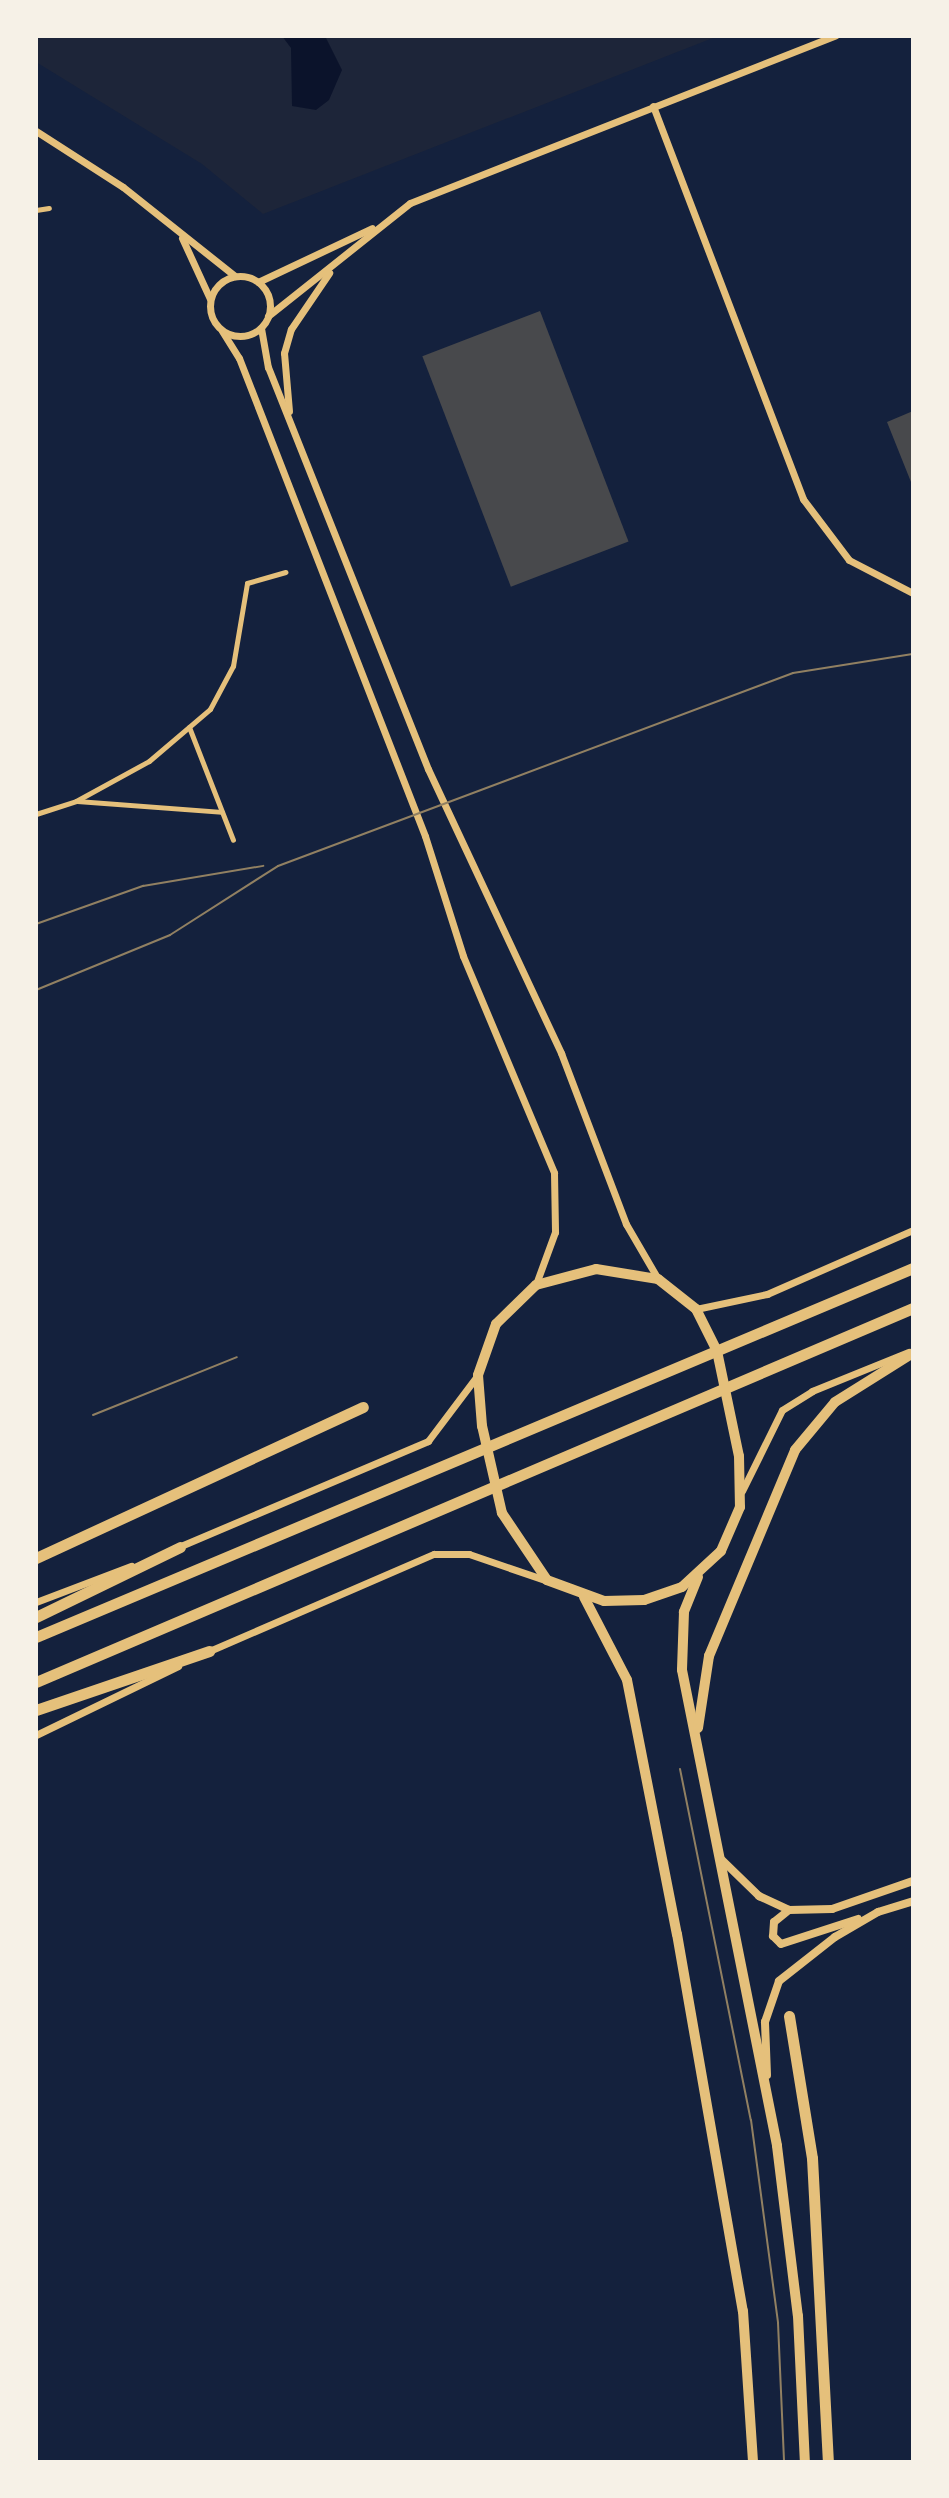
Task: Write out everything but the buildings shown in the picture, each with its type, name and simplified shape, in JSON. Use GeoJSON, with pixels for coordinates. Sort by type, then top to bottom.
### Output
{"type":"FeatureCollection","features":[{"type":"Feature","properties":{"kind":"main road"},"geometry":{"type":"LineString","coordinates":[[36,1637],[486,1451],[913,1268]]}},
{"type":"Feature","properties":{"kind":"main road"},"geometry":{"type":"LineString","coordinates":[[698,1575],[644,1600],[584,1597],[547,1580],[514,1538],[494,1487],[486,1451],[478,1375],[496,1324],[536,1285],[596,1269],[658,1279],[696,1309],[717,1351],[726,1388],[742,1491],[729,1537],[698,1575],[680,1643],[768,2101],[798,2316],[805,2462]]}},
{"type":"Feature","properties":{"kind":"main road"},"geometry":{"type":"LineString","coordinates":[[36,1682],[913,1308]]}},
{"type":"Feature","properties":{"kind":"main road"},"geometry":{"type":"LineString","coordinates":[[697,1734],[709,1656],[795,1450],[835,1402],[913,1351]]}},
{"type":"Feature","properties":{"kind":"main road"},"geometry":{"type":"LineString","coordinates":[[36,1558],[363,1407]]}},
{"type":"Feature","properties":{"kind":"main road"},"geometry":{"type":"LineString","coordinates":[[36,1617],[180,1547]]}},
{"type":"Feature","properties":{"kind":"main road"},"geometry":{"type":"LineString","coordinates":[[584,1597],[627,1680],[677,1934],[743,2311],[753,2462]]}},
{"type":"Feature","properties":{"kind":"main road"},"geometry":{"type":"LineString","coordinates":[[36,1710],[209,1651]]}},
{"type":"Feature","properties":{"kind":"main road"},"geometry":{"type":"LineString","coordinates":[[789,2016],[812,2158],[828,2462]]}},
{"type":"Feature","properties":{"kind":"street"},"geometry":{"type":"LineString","coordinates":[[258,282],[330,244],[378,226],[454,182],[835,36]]}},
{"type":"Feature","properties":{"kind":"street"},"geometry":{"type":"LineString","coordinates":[[653,106],[803,499],[849,560],[913,593]]}},
{"type":"Feature","properties":{"kind":"street"},"geometry":{"type":"LineString","coordinates":[[36,131],[123,187],[235,276],[258,282],[269,297],[268,316]]}},
{"type":"Feature","properties":{"kind":"street"},"geometry":{"type":"LineString","coordinates":[[36,210],[49,208]]}},
{"type":"Feature","properties":{"kind":"street"},"geometry":{"type":"LineString","coordinates":[[289,417],[284,353],[291,329],[314,289],[378,226]]}},
{"type":"Feature","properties":{"kind":"street"},"geometry":{"type":"LineString","coordinates":[[179,232],[210,300],[214,322],[243,366],[425,836],[463,956],[554,1173],[555,1232],[536,1285]]}},
{"type":"Feature","properties":{"kind":"street"},"geometry":{"type":"LineString","coordinates":[[222,331],[242,336],[261,328],[268,316],[342,259]]}},
{"type":"Feature","properties":{"kind":"street"},"geometry":{"type":"LineString","coordinates":[[210,300],[215,289],[235,276]]}},
{"type":"Feature","properties":{"kind":"street"},"geometry":{"type":"LineString","coordinates":[[261,328],[268,367],[428,769],[561,1053],[626,1224],[658,1279]]}},
{"type":"Feature","properties":{"kind":"street"},"geometry":{"type":"LineString","coordinates":[[36,814],[76,801],[149,761],[210,709],[233,666],[247,583],[285,572]]}},
{"type":"Feature","properties":{"kind":"street"},"geometry":{"type":"LineString","coordinates":[[189,727],[233,840]]}},
{"type":"Feature","properties":{"kind":"street"},"geometry":{"type":"LineString","coordinates":[[76,801],[222,812]]}},
{"type":"Feature","properties":{"kind":"street"},"geometry":{"type":"LineString","coordinates":[[696,1309],[767,1294],[913,1230]]}},
{"type":"Feature","properties":{"kind":"street"},"geometry":{"type":"LineString","coordinates":[[742,1491],[782,1410],[812,1391],[913,1351]]}},
{"type":"Feature","properties":{"kind":"street"},"geometry":{"type":"LineString","coordinates":[[36,1602],[180,1547],[428,1441],[478,1375]]}},
{"type":"Feature","properties":{"kind":"street"},"geometry":{"type":"LineString","coordinates":[[36,1735],[209,1651],[434,1554],[469,1554],[547,1580]]}},
{"type":"Feature","properties":{"kind":"street"},"geometry":{"type":"LineString","coordinates":[[722,1860],[759,1896],[789,1910],[832,1909],[913,1881]]}},
{"type":"Feature","properties":{"kind":"street"},"geometry":{"type":"LineString","coordinates":[[789,1910],[772,1930],[776,1941],[786,1944],[913,1901]]}},
{"type":"Feature","properties":{"kind":"street"},"geometry":{"type":"LineString","coordinates":[[768,2101],[765,2022],[779,1981],[878,1912]]}},
{"type":"Feature","properties":{"kind":"shaded area"},"geometry":{"type":"Polygon","coordinates":[[[36,36],[718,36],[263,214],[202,164],[36,62],[36,36]]]}},
{"type":"Feature","properties":{"kind":"shaded area"},"geometry":{"type":"Polygon","coordinates":[[[282,36],[325,36],[342,70],[329,100],[316,110],[292,106],[291,48],[282,36]]]}},
{"type":"Feature","properties":{"kind":"tram line"},"geometry":{"type":"LineString","coordinates":[[36,990],[170,935],[278,866],[793,673],[913,654]]}},
{"type":"Feature","properties":{"kind":"tram line"},"geometry":{"type":"LineString","coordinates":[[36,924],[143,886],[263,866]]}},
{"type":"Feature","properties":{"kind":"tram line"},"geometry":{"type":"LineString","coordinates":[[93,1415],[237,1357]]}},
{"type":"Feature","properties":{"kind":"tram line"},"geometry":{"type":"LineString","coordinates":[[680,1769],[751,2120],[778,2323],[784,2462]]}}]}
